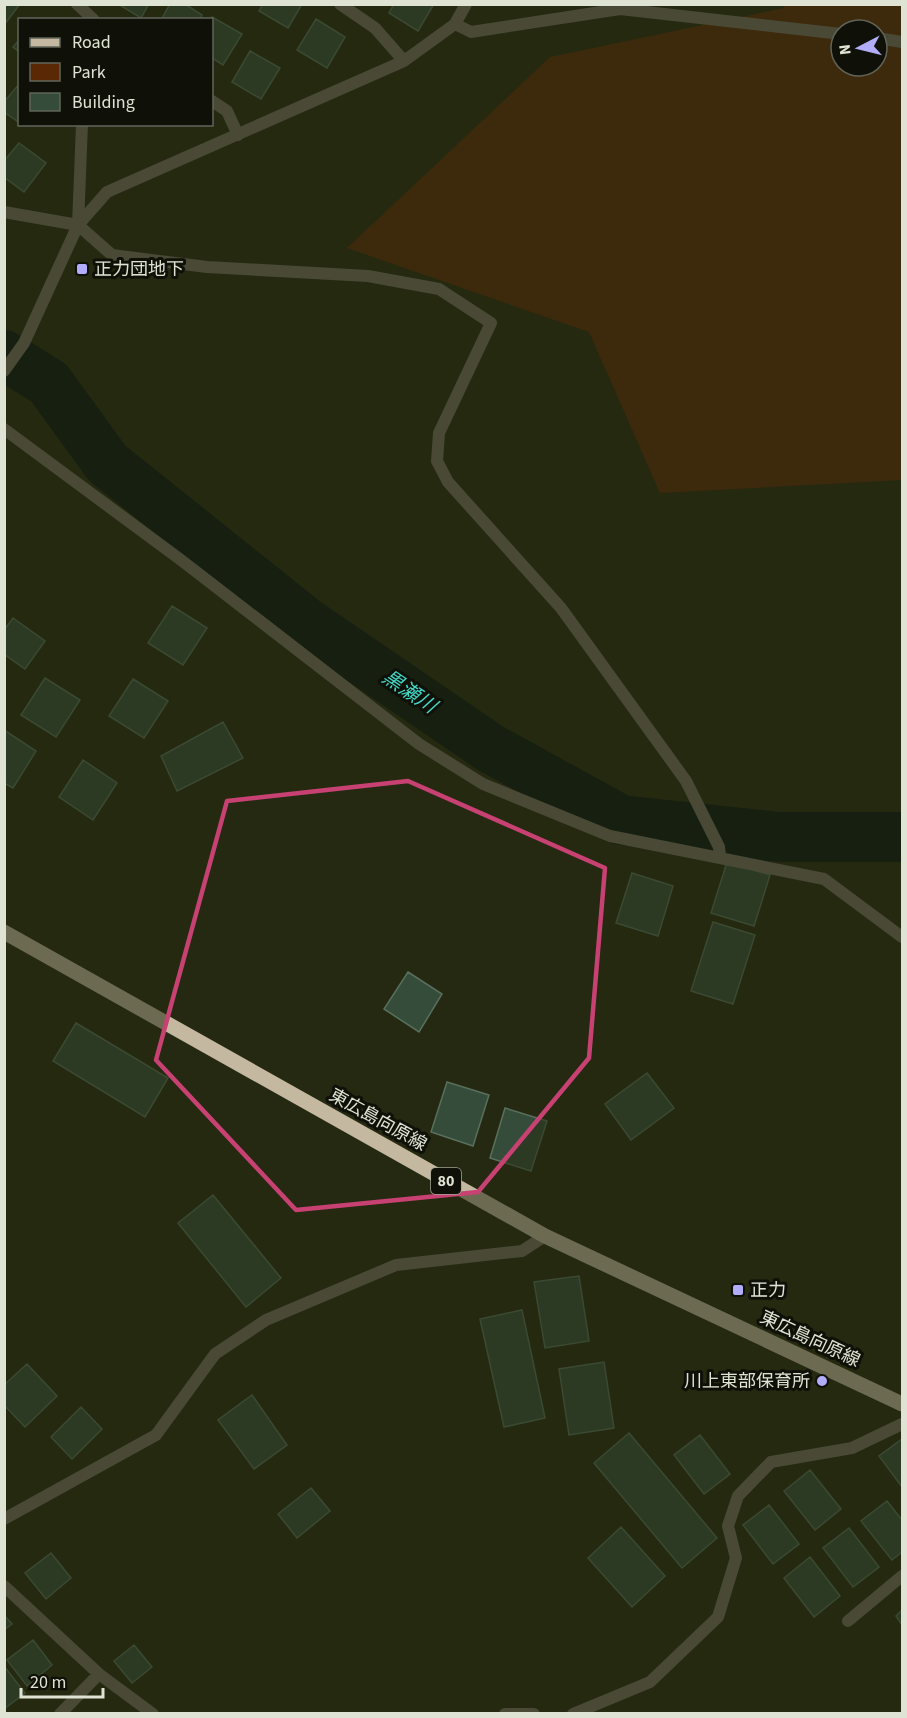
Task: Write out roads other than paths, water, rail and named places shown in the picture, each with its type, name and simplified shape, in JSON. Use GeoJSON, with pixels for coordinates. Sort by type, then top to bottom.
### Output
{"type":"FeatureCollection","features":[{"type":"Feature","properties":{"kind":"main road","name":"東広島向原線"},"geometry":{"type":"LineString","coordinates":[[4,932],[545,1236],[903,1404]]}},
{"type":"Feature","properties":{"kind":"street"},"geometry":{"type":"LineString","coordinates":[[76,4],[91,18]]}},
{"type":"Feature","properties":{"kind":"street"},"geometry":{"type":"LineString","coordinates":[[340,4],[375,28],[404,61]]}},
{"type":"Feature","properties":{"kind":"street"},"geometry":{"type":"LineString","coordinates":[[4,371],[24,342],[78,225],[107,192],[404,61],[455,24],[466,4]]}},
{"type":"Feature","properties":{"kind":"street"},"geometry":{"type":"LineString","coordinates":[[455,24],[471,32],[620,9],[829,33]]}},
{"type":"Feature","properties":{"kind":"street"},"geometry":{"type":"LineString","coordinates":[[213,102],[227,111],[238,135]]}},
{"type":"Feature","properties":{"kind":"street"},"geometry":{"type":"LineString","coordinates":[[78,225],[82,126]]}},
{"type":"Feature","properties":{"kind":"street"},"geometry":{"type":"LineString","coordinates":[[4,212],[78,225],[112,255],[207,267],[368,276],[439,289],[491,323],[439,434],[437,461],[448,482],[561,608],[687,782],[719,851]]}},
{"type":"Feature","properties":{"kind":"street"},"geometry":{"type":"LineString","coordinates":[[4,429],[181,560],[419,744],[483,784],[610,836],[719,851],[824,879],[903,937]]}},
{"type":"Feature","properties":{"kind":"street"},"geometry":{"type":"LineString","coordinates":[[4,1519],[156,1435],[215,1354],[266,1320],[396,1265],[522,1251],[545,1236]]}},
{"type":"Feature","properties":{"kind":"street"},"geometry":{"type":"LineString","coordinates":[[573,1713],[650,1682],[717,1617],[736,1557],[728,1526],[731,1516],[738,1496],[771,1462],[852,1448],[903,1424]]}},
{"type":"Feature","properties":{"kind":"street"},"geometry":{"type":"LineString","coordinates":[[848,1621],[903,1576]]}},
{"type":"Feature","properties":{"kind":"street"},"geometry":{"type":"LineString","coordinates":[[4,1586],[99,1674],[153,1713]]}},
{"type":"Feature","properties":{"kind":"street"},"geometry":{"type":"LineString","coordinates":[[60,1713],[99,1674]]}},
{"type":"Feature","properties":{"kind":"street"},"geometry":{"type":"LineString","coordinates":[[505,1713],[534,1713]]}},
{"type":"Feature","properties":{"kind":"waterway","name":"黒瀬川"},"geometry":{"type":"LineString","coordinates":[[4,355],[49,383],[107,463],[307,623],[490,748],[621,820],[779,837],[902,837]]}},
{"type":"Feature","properties":{"kind":"place","name":"正力団地下"},"geometry":{"type":"Point","coordinates":[82,269]}},
{"type":"Feature","properties":{"kind":"place","name":"正力"},"geometry":{"type":"Point","coordinates":[738,1290]}},
{"type":"Feature","properties":{"kind":"place","name":"川上東部保育所"},"geometry":{"type":"Point","coordinates":[822,1381]}}]}
